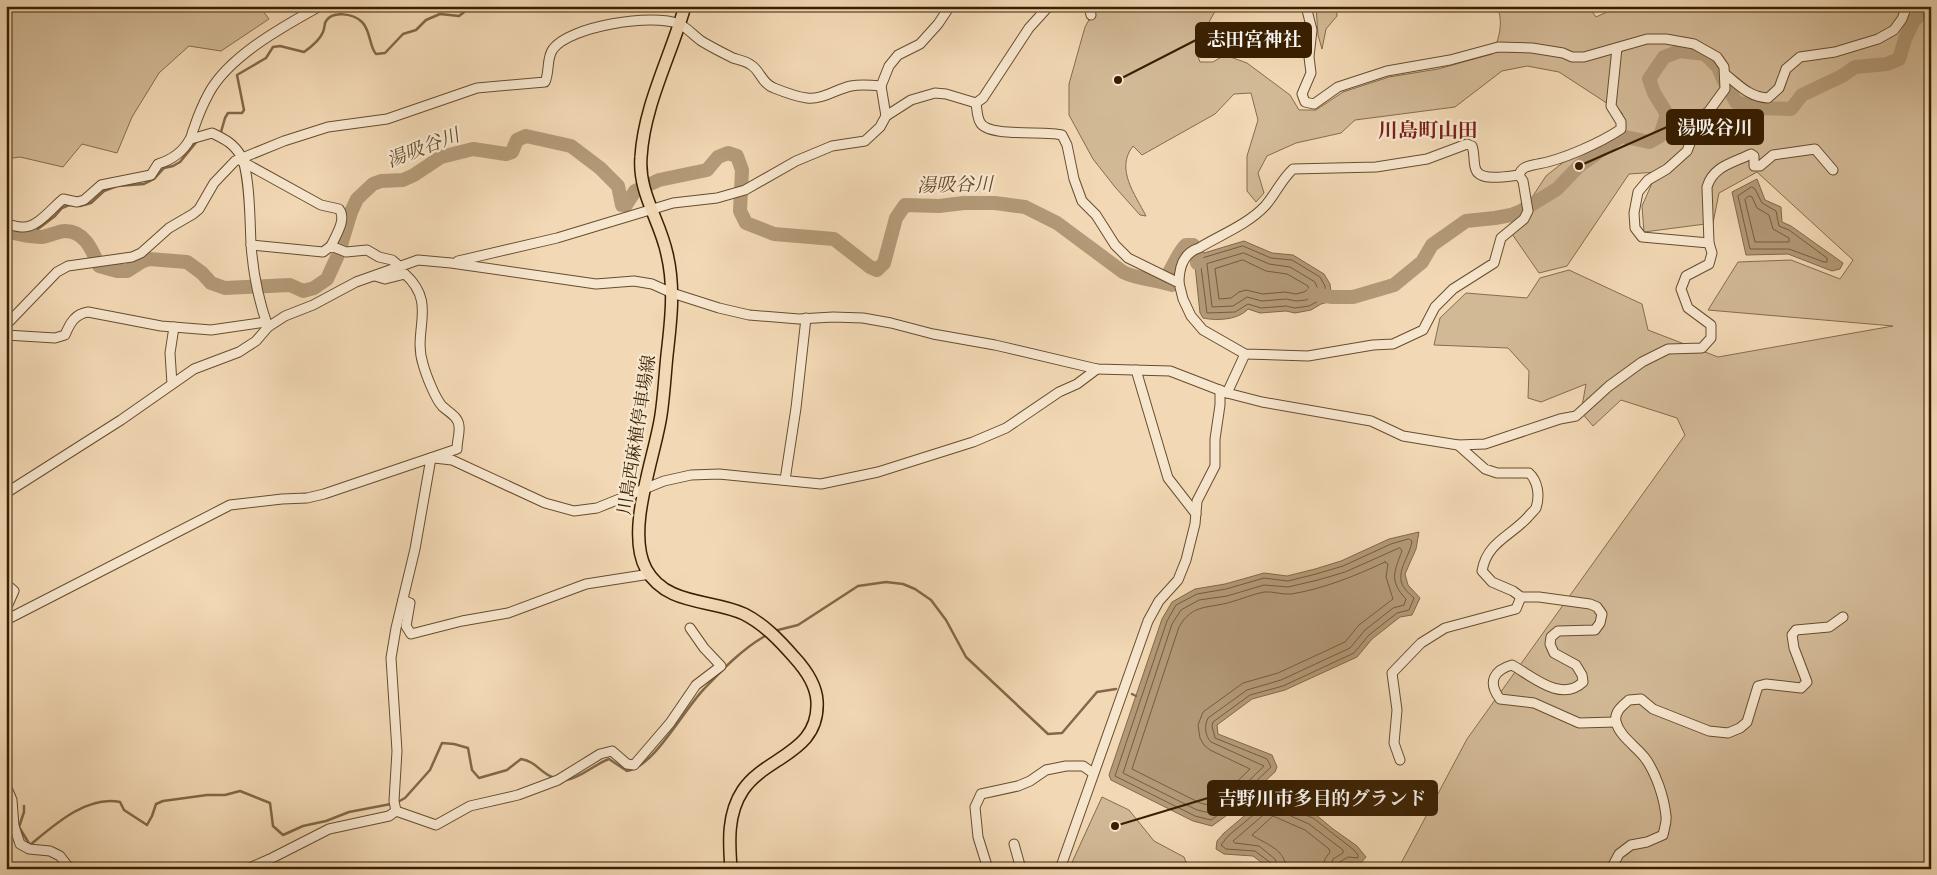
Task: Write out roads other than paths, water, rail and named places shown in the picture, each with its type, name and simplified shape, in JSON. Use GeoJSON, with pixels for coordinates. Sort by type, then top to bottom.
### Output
{"type":"FeatureCollection","features":[{"type":"Feature","properties":{"kind":"main road","name":"川島西麻植停車場線"},"geometry":{"type":"LineString","coordinates":[[685,6],[661,75],[644,135],[640,157],[642,179],[650,210],[668,254],[672,293],[661,415],[641,503],[640,543],[642,560],[650,574],[662,587],[679,597],[734,610],[757,622],[782,643],[803,666],[814,689],[817,701],[813,726],[808,736],[792,753],[751,780],[737,801],[730,825],[731,869]]}},
{"type":"Feature","properties":{"kind":"street"},"geometry":{"type":"LineString","coordinates":[[6,224],[24,228],[30,227],[50,212],[63,199],[77,202],[84,200],[101,186],[120,180],[136,179],[151,175],[158,164],[171,160],[191,139],[200,110],[210,91],[236,61],[278,30],[320,6]]}},
{"type":"Feature","properties":{"kind":"street"},"geometry":{"type":"LineString","coordinates":[[886,116],[881,86],[889,66],[898,55],[920,44],[938,24],[950,6]]}},
{"type":"Feature","properties":{"kind":"street"},"geometry":{"type":"LineString","coordinates":[[976,103],[983,98],[1029,28],[1049,6]]}},
{"type":"Feature","properties":{"kind":"street"},"geometry":{"type":"LineString","coordinates":[[1306,6],[1312,30],[1309,57],[1311,73],[1302,94],[1305,102],[1314,104],[1338,87],[1387,71],[1450,60],[1498,47],[1532,48],[1563,53],[1572,57],[1584,57],[1647,39],[1666,39],[1694,44],[1717,57],[1724,68],[1725,89],[1709,111],[1700,118],[1687,151],[1667,169],[1648,180],[1638,192],[1634,213],[1635,228],[1642,237],[1709,243]]}},
{"type":"Feature","properties":{"kind":"street"},"geometry":{"type":"LineString","coordinates":[[1725,76],[1744,91],[1758,98],[1768,98],[1779,88],[1786,69],[1800,57],[1835,52],[1878,39],[1894,30],[1907,6]]}},
{"type":"Feature","properties":{"kind":"street"},"geometry":{"type":"LineString","coordinates":[[6,325],[57,272],[68,266],[132,257],[142,253],[169,228],[193,214],[199,208],[214,183],[235,161],[243,160],[284,141],[328,127],[387,119],[477,88],[545,82],[549,74],[549,58],[553,49],[560,43],[586,30],[604,25],[643,19],[664,20],[680,24],[702,42],[752,65],[771,88],[808,98],[822,96],[850,86],[868,84],[881,86]]}},
{"type":"Feature","properties":{"kind":"street"},"geometry":{"type":"LineString","coordinates":[[1519,175],[1520,170],[1524,167],[1554,161],[1621,129],[1621,122],[1612,106],[1617,48]]}},
{"type":"Feature","properties":{"kind":"street"},"geometry":{"type":"LineString","coordinates":[[451,263],[530,246],[672,203],[717,198],[745,190],[796,161],[832,146],[865,141],[880,127],[886,116],[911,100],[935,93],[953,95],[976,103]]}},
{"type":"Feature","properties":{"kind":"street"},"geometry":{"type":"LineString","coordinates":[[976,103],[980,122],[984,128],[1021,134],[1053,132],[1062,135],[1067,145],[1074,179],[1082,201],[1096,215],[1115,245],[1128,258],[1179,283]]}},
{"type":"Feature","properties":{"kind":"street"},"geometry":{"type":"LineString","coordinates":[[6,493],[121,420],[194,369],[239,352],[256,341],[267,324],[256,288],[251,245],[251,216],[243,160],[232,143],[212,133],[191,139]]}},
{"type":"Feature","properties":{"kind":"street"},"geometry":{"type":"LineString","coordinates":[[1467,144],[1472,146],[1476,171],[1480,176],[1488,178],[1519,175],[1523,180],[1527,207],[1524,219],[1502,238],[1494,263],[1453,289],[1435,308],[1423,330],[1393,344],[1373,345],[1308,356],[1245,354],[1202,330],[1191,316],[1183,299],[1179,283],[1184,258],[1195,249],[1251,218],[1263,208],[1274,195],[1286,175],[1293,170],[1376,167],[1426,159],[1467,144]]}},
{"type":"Feature","properties":{"kind":"street"},"geometry":{"type":"LineString","coordinates":[[6,335],[54,338],[65,335],[69,325],[80,313],[88,312],[161,326],[211,330],[267,324],[313,305],[356,282],[418,260],[596,284],[634,281],[652,284],[672,293],[719,308],[749,315],[863,318],[933,334],[995,345],[1097,369],[1170,371],[1224,391],[1262,402],[1371,421],[1404,436],[1458,445],[1485,444],[1560,419],[1576,416],[1609,386],[1642,362],[1668,349],[1702,348],[1711,338],[1710,325],[1688,308],[1681,289],[1686,276],[1709,264],[1712,254],[1709,243],[1706,187],[1716,170],[1751,154],[1754,156],[1754,166],[1760,166],[1773,155],[1815,149],[1833,170]]}},
{"type":"Feature","properties":{"kind":"street"},"geometry":{"type":"LineString","coordinates":[[243,160],[316,203],[339,208],[343,214],[333,246],[323,252],[251,245]]}},
{"type":"Feature","properties":{"kind":"street"},"geometry":{"type":"LineString","coordinates":[[333,246],[346,252],[367,250],[379,257],[392,260],[399,266]]}},
{"type":"Feature","properties":{"kind":"street"},"geometry":{"type":"LineString","coordinates":[[6,620],[230,505],[316,496],[457,449],[459,425],[456,418],[441,405],[422,362],[420,337],[424,308],[416,284],[405,274],[385,279],[375,276]]}},
{"type":"Feature","properties":{"kind":"street"},"geometry":{"type":"LineString","coordinates":[[785,480],[796,408],[806,318]]}},
{"type":"Feature","properties":{"kind":"street"},"geometry":{"type":"LineString","coordinates":[[172,384],[170,353],[174,327]]}},
{"type":"Feature","properties":{"kind":"street"},"geometry":{"type":"LineString","coordinates":[[1060,869],[1148,622],[1159,601],[1178,580],[1181,573],[1193,537],[1197,501],[1215,466],[1215,439],[1224,391],[1245,354]]}},
{"type":"Feature","properties":{"kind":"street"},"geometry":{"type":"LineString","coordinates":[[431,458],[452,460],[545,503],[574,511],[611,504],[664,480],[691,475],[719,474],[821,484],[878,472],[973,442],[1006,428],[1059,392],[1077,384],[1097,369]]}},
{"type":"Feature","properties":{"kind":"street"},"geometry":{"type":"LineString","coordinates":[[1136,370],[1168,478],[1196,514]]}},
{"type":"Feature","properties":{"kind":"street"},"geometry":{"type":"LineString","coordinates":[[1458,445],[1485,470],[1497,473],[1529,472],[1536,479],[1538,494],[1536,509],[1493,546],[1484,560],[1482,571],[1492,582],[1521,596],[1590,604],[1598,607],[1602,614],[1600,623],[1595,630],[1558,631],[1551,637],[1550,644],[1554,653],[1576,665],[1582,675],[1583,682],[1578,687],[1562,689],[1546,686],[1512,664],[1502,668],[1495,674],[1495,693],[1500,699],[1534,703],[1580,723],[1616,722]]}},
{"type":"Feature","properties":{"kind":"street"},"geometry":{"type":"LineString","coordinates":[[248,869],[329,829],[389,816],[395,806],[397,751],[391,658],[415,549],[431,458]]}},
{"type":"Feature","properties":{"kind":"street"},"geometry":{"type":"LineString","coordinates":[[403,600],[410,603],[406,626],[411,634],[462,621],[508,613],[586,584],[650,574]]}},
{"type":"Feature","properties":{"kind":"street"},"geometry":{"type":"LineString","coordinates":[[6,584],[14,591],[6,609]]}},
{"type":"Feature","properties":{"kind":"street"},"geometry":{"type":"LineString","coordinates":[[1400,760],[1394,743],[1397,710],[1392,673],[1421,643],[1445,628],[1516,609],[1521,596]]}},
{"type":"Feature","properties":{"kind":"street"},"geometry":{"type":"LineString","coordinates":[[1611,869],[1619,854],[1631,845],[1647,842],[1663,834],[1666,817],[1658,783],[1646,758],[1622,733],[1616,722],[1616,714],[1624,704],[1628,700],[1641,699],[1653,709],[1709,730],[1728,733],[1740,728],[1746,722],[1758,686],[1766,684],[1801,688],[1807,682],[1794,648],[1792,635],[1796,630],[1829,627],[1843,617]]}},
{"type":"Feature","properties":{"kind":"street"},"geometry":{"type":"LineString","coordinates":[[395,806],[436,825],[470,806],[518,795],[560,778],[600,754],[612,751],[627,764],[634,765],[670,723],[696,685],[721,666],[704,648],[690,628]]}},
{"type":"Feature","properties":{"kind":"street"},"geometry":{"type":"LineString","coordinates":[[988,869],[978,837],[975,807],[981,794],[1018,786],[1030,781],[1046,770],[1066,766],[1083,766],[1094,772]]}},
{"type":"Feature","properties":{"kind":"street"},"geometry":{"type":"LineString","coordinates":[[6,786],[12,800],[14,826],[20,844],[29,849],[50,851],[60,856],[70,869]]}},
{"type":"Feature","properties":{"kind":"street"},"geometry":{"type":"LineString","coordinates":[[1014,844],[1021,869]]}},
{"type":"Feature","properties":{"kind":"water"},"geometry":{"type":"Polygon","coordinates":[[[1757,179],[1765,200],[1781,207],[1782,222],[1791,226],[1843,263],[1840,269],[1832,271],[1788,254],[1746,255],[1732,192],[1757,179]]]}},
{"type":"Feature","properties":{"kind":"water"},"geometry":{"type":"Polygon","coordinates":[[[1244,241],[1272,253],[1293,255],[1324,274],[1330,284],[1332,301],[1321,304],[1311,310],[1295,313],[1286,311],[1260,313],[1248,309],[1244,313],[1227,319],[1203,318],[1200,313],[1194,256],[1201,251],[1204,253],[1244,241]]]}},
{"type":"Feature","properties":{"kind":"water"},"geometry":{"type":"Polygon","coordinates":[[[1419,532],[1416,549],[1405,574],[1408,585],[1420,598],[1412,615],[1400,617],[1372,639],[1357,657],[1285,690],[1252,699],[1217,725],[1218,734],[1272,755],[1277,767],[1275,772],[1230,813],[1212,826],[1193,821],[1111,780],[1109,775],[1162,619],[1172,602],[1195,589],[1225,584],[1264,573],[1287,576],[1315,569],[1341,561],[1389,539],[1419,532]]]}},
{"type":"Feature","properties":{"kind":"water"},"geometry":{"type":"Polygon","coordinates":[[[1275,790],[1281,791],[1288,803],[1315,814],[1357,846],[1366,857],[1359,865],[1350,862],[1338,869],[1270,869],[1253,856],[1224,854],[1216,849],[1217,841],[1224,833],[1275,790]]]}},
{"type":"Feature","properties":{"kind":"waterway"},"geometry":{"type":"LineString","coordinates":[[221,132],[228,113],[242,113],[244,110],[237,75],[266,58],[273,47],[280,46],[304,52],[320,38],[326,21],[333,15],[349,15],[362,22],[376,54],[385,53],[403,34],[416,30],[426,20],[440,14],[459,16],[472,6]]}},
{"type":"Feature","properties":{"kind":"waterway","name":"湯吸谷川"},"geometry":{"type":"LineString","coordinates":[[1313,294],[1332,297],[1353,297],[1394,285],[1422,262],[1432,245],[1466,221],[1495,218],[1521,211],[1557,189],[1579,166],[1621,136],[1649,142],[1660,136],[1667,114],[1654,93],[1649,79],[1664,57],[1680,51],[1705,54],[1718,67],[1736,102],[1759,108],[1791,109],[1802,95],[1842,76],[1855,67],[1887,64],[1899,59],[1905,39],[1914,20],[1931,7]]}},
{"type":"Feature","properties":{"kind":"waterway","name":"湯吸谷川"},"geometry":{"type":"LineString","coordinates":[[6,231],[42,237],[62,231],[78,234],[87,242],[99,266],[117,271],[127,271],[149,259],[187,262],[202,273],[211,283],[225,288],[290,285],[303,291],[314,288],[327,279],[338,255],[351,212],[357,199],[373,184],[381,181],[403,180],[441,157],[473,149],[506,154],[512,152],[517,140],[526,136],[571,146],[600,168],[618,186],[622,205],[626,205],[635,191],[659,180],[707,170],[718,157],[728,153],[737,156],[742,170],[740,211],[746,223],[774,234],[834,239],[870,267],[877,270],[884,263],[896,218],[905,205],[939,206],[964,203],[995,203],[1025,207],[1057,223],[1123,272],[1135,277],[1172,285]]}},
{"type":"Feature","properties":{"kind":"waterway"},"geometry":{"type":"LineString","coordinates":[[30,235],[55,216],[62,208],[69,205],[80,206],[91,203],[104,191],[117,186],[144,184],[154,179],[164,168],[180,162],[198,140]]}},
{"type":"Feature","properties":{"kind":"waterway"},"geometry":{"type":"LineString","coordinates":[[1162,282],[1186,245],[1193,245],[1197,263]]}},
{"type":"Feature","properties":{"kind":"waterway"},"geometry":{"type":"LineString","coordinates":[[774,631],[798,625],[858,586],[886,582],[903,584],[915,589],[931,600],[946,620],[966,657],[1048,734],[1062,733],[1097,692],[1116,689]]}},
{"type":"Feature","properties":{"kind":"waterway"},"geometry":{"type":"LineString","coordinates":[[566,780],[576,777],[609,759],[627,771],[637,767],[658,749],[696,698],[718,675],[740,653],[765,636]]}},
{"type":"Feature","properties":{"kind":"waterway"},"geometry":{"type":"LineString","coordinates":[[1132,694],[1136,696]]}},
{"type":"Feature","properties":{"kind":"waterway"},"geometry":{"type":"LineString","coordinates":[[24,806],[19,827],[30,845],[72,813],[95,803],[120,802],[124,810],[147,825],[156,804],[163,801],[207,795],[225,795],[240,791],[270,803],[273,826],[283,835],[303,826],[326,821],[349,812],[396,803],[405,798],[430,770],[442,743],[468,748],[472,770],[479,778],[507,770],[521,759],[555,778]]}},
{"type":"Feature","properties":{"kind":"place","name":"志田宮神社"},"geometry":{"type":"Point","coordinates":[1118,80]}},
{"type":"Feature","properties":{"kind":"place","name":"湯吸谷川"},"geometry":{"type":"Point","coordinates":[1579,166]}},
{"type":"Feature","properties":{"kind":"place","name":"吉野川市多目的グランド"},"geometry":{"type":"Point","coordinates":[1115,826]}},
{"type":"Feature","properties":{"kind":"district","name":"川島町山田"},"geometry":{"type":"Point","coordinates":[1428,130]}}]}
